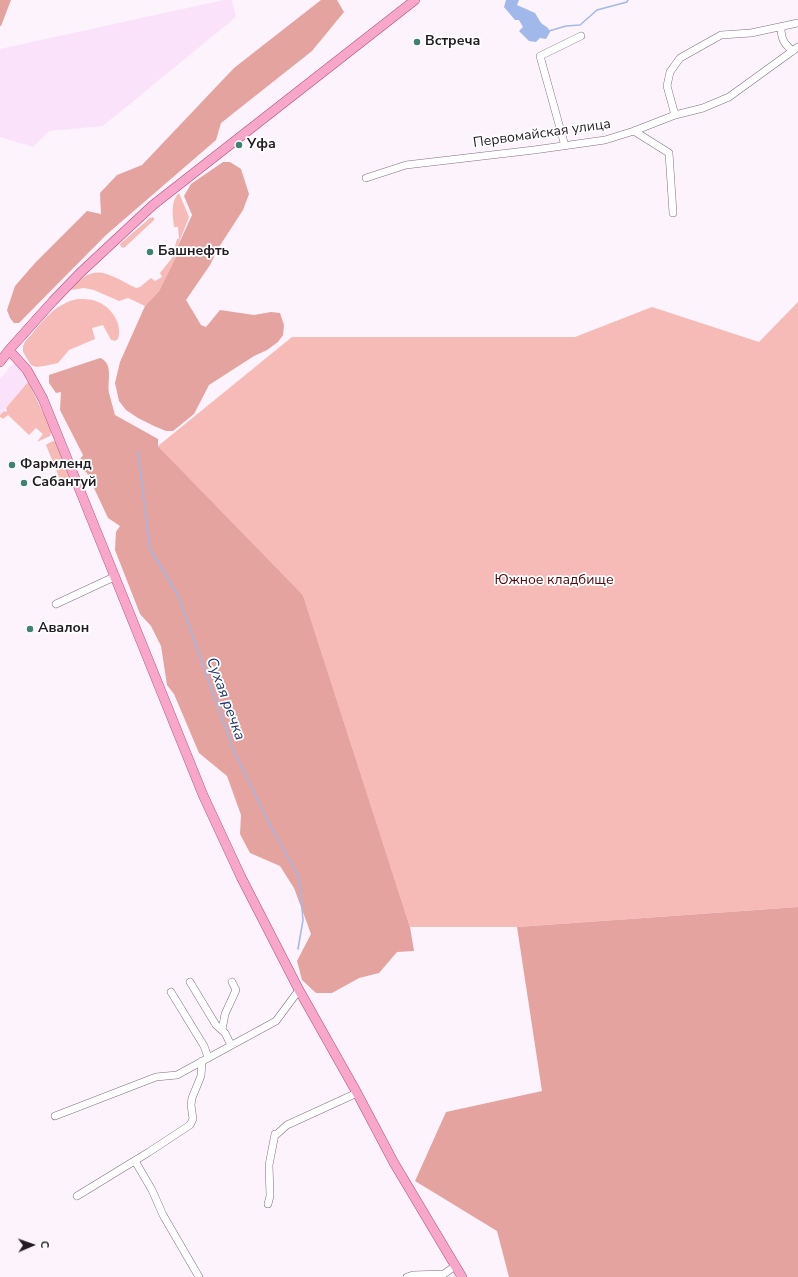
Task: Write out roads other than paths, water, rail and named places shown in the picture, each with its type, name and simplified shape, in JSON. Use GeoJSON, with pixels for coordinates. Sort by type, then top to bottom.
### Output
{"type":"FeatureCollection","features":[{"type":"Feature","properties":{"kind":"main road"},"geometry":{"type":"LineString","coordinates":[[415,0],[153,205],[113,241],[52,301],[4,357],[28,370],[40,393],[203,794],[241,877],[299,990],[357,1093],[394,1163],[462,1277]]}},
{"type":"Feature","properties":{"kind":"street"},"geometry":{"type":"LineString","coordinates":[[675,115],[667,86],[670,72],[680,58],[721,35],[751,33],[798,23]]}},
{"type":"Feature","properties":{"kind":"street"},"geometry":{"type":"LineString","coordinates":[[780,27],[781,36],[786,46],[796,49]]}},
{"type":"Feature","properties":{"kind":"street"},"geometry":{"type":"LineString","coordinates":[[565,146],[540,56],[581,36]]}},
{"type":"Feature","properties":{"kind":"street","name":"Первомайская улица"},"geometry":{"type":"LineString","coordinates":[[366,178],[406,165],[605,140],[634,131],[675,115],[703,108],[729,97],[796,49]]}},
{"type":"Feature","properties":{"kind":"street"},"geometry":{"type":"LineString","coordinates":[[634,131],[669,153],[673,213]]}},
{"type":"Feature","properties":{"kind":"street"},"geometry":{"type":"LineString","coordinates":[[56,604],[114,577]]}},
{"type":"Feature","properties":{"kind":"street"},"geometry":{"type":"LineString","coordinates":[[190,982],[216,1025],[225,1033],[231,1045]]}},
{"type":"Feature","properties":{"kind":"street"},"geometry":{"type":"LineString","coordinates":[[222,1030],[226,1014],[236,990],[232,982]]}},
{"type":"Feature","properties":{"kind":"street"},"geometry":{"type":"LineString","coordinates":[[55,1116],[156,1077],[176,1075],[276,1021],[299,990]]}},
{"type":"Feature","properties":{"kind":"street"},"geometry":{"type":"LineString","coordinates":[[77,1196],[190,1125],[193,1119],[191,1105],[192,1098],[201,1076],[205,1059],[204,1046],[171,992]]}},
{"type":"Feature","properties":{"kind":"street"},"geometry":{"type":"LineString","coordinates":[[268,1204],[270,1196],[269,1165],[275,1134],[287,1125],[357,1093]]}},
{"type":"Feature","properties":{"kind":"street"},"geometry":{"type":"LineString","coordinates":[[135,1160],[152,1190],[163,1215],[199,1277]]}},
{"type":"Feature","properties":{"kind":"street"},"geometry":{"type":"LineString","coordinates":[[407,1277],[413,1275],[444,1274],[455,1266]]}},
{"type":"Feature","properties":{"kind":"water"},"geometry":{"type":"Polygon","coordinates":[[[506,0],[519,0],[517,5],[535,13],[541,23],[548,28],[550,32],[546,39],[540,38],[536,42],[529,41],[519,31],[523,27],[519,20],[515,20],[504,7],[506,0]]]}},
{"type":"Feature","properties":{"kind":"waterway"},"geometry":{"type":"LineString","coordinates":[[549,31],[566,26],[580,25],[597,10],[627,2],[628,0]]}},
{"type":"Feature","properties":{"kind":"waterway","name":"Сухая речка"},"geometry":{"type":"LineString","coordinates":[[138,451],[150,549],[178,595],[233,749],[270,825],[299,877],[303,920],[298,949]]}},
{"type":"Feature","properties":{"kind":"place","name":"Встреча"},"geometry":{"type":"Point","coordinates":[417,42]}},
{"type":"Feature","properties":{"kind":"place","name":"Уфа"},"geometry":{"type":"Point","coordinates":[239,145]}},
{"type":"Feature","properties":{"kind":"place","name":"Башнефть"},"geometry":{"type":"Point","coordinates":[150,252]}},
{"type":"Feature","properties":{"kind":"place","name":"Фармленд"},"geometry":{"type":"Point","coordinates":[12,465]}},
{"type":"Feature","properties":{"kind":"place","name":"Сабантуй"},"geometry":{"type":"Point","coordinates":[24,483]}},
{"type":"Feature","properties":{"kind":"place","name":"Авалон"},"geometry":{"type":"Point","coordinates":[30,629]}},
{"type":"Feature","properties":{"kind":"park label","name":"Южное кладбище"},"geometry":{"type":"Point","coordinates":[554,581]}}]}
